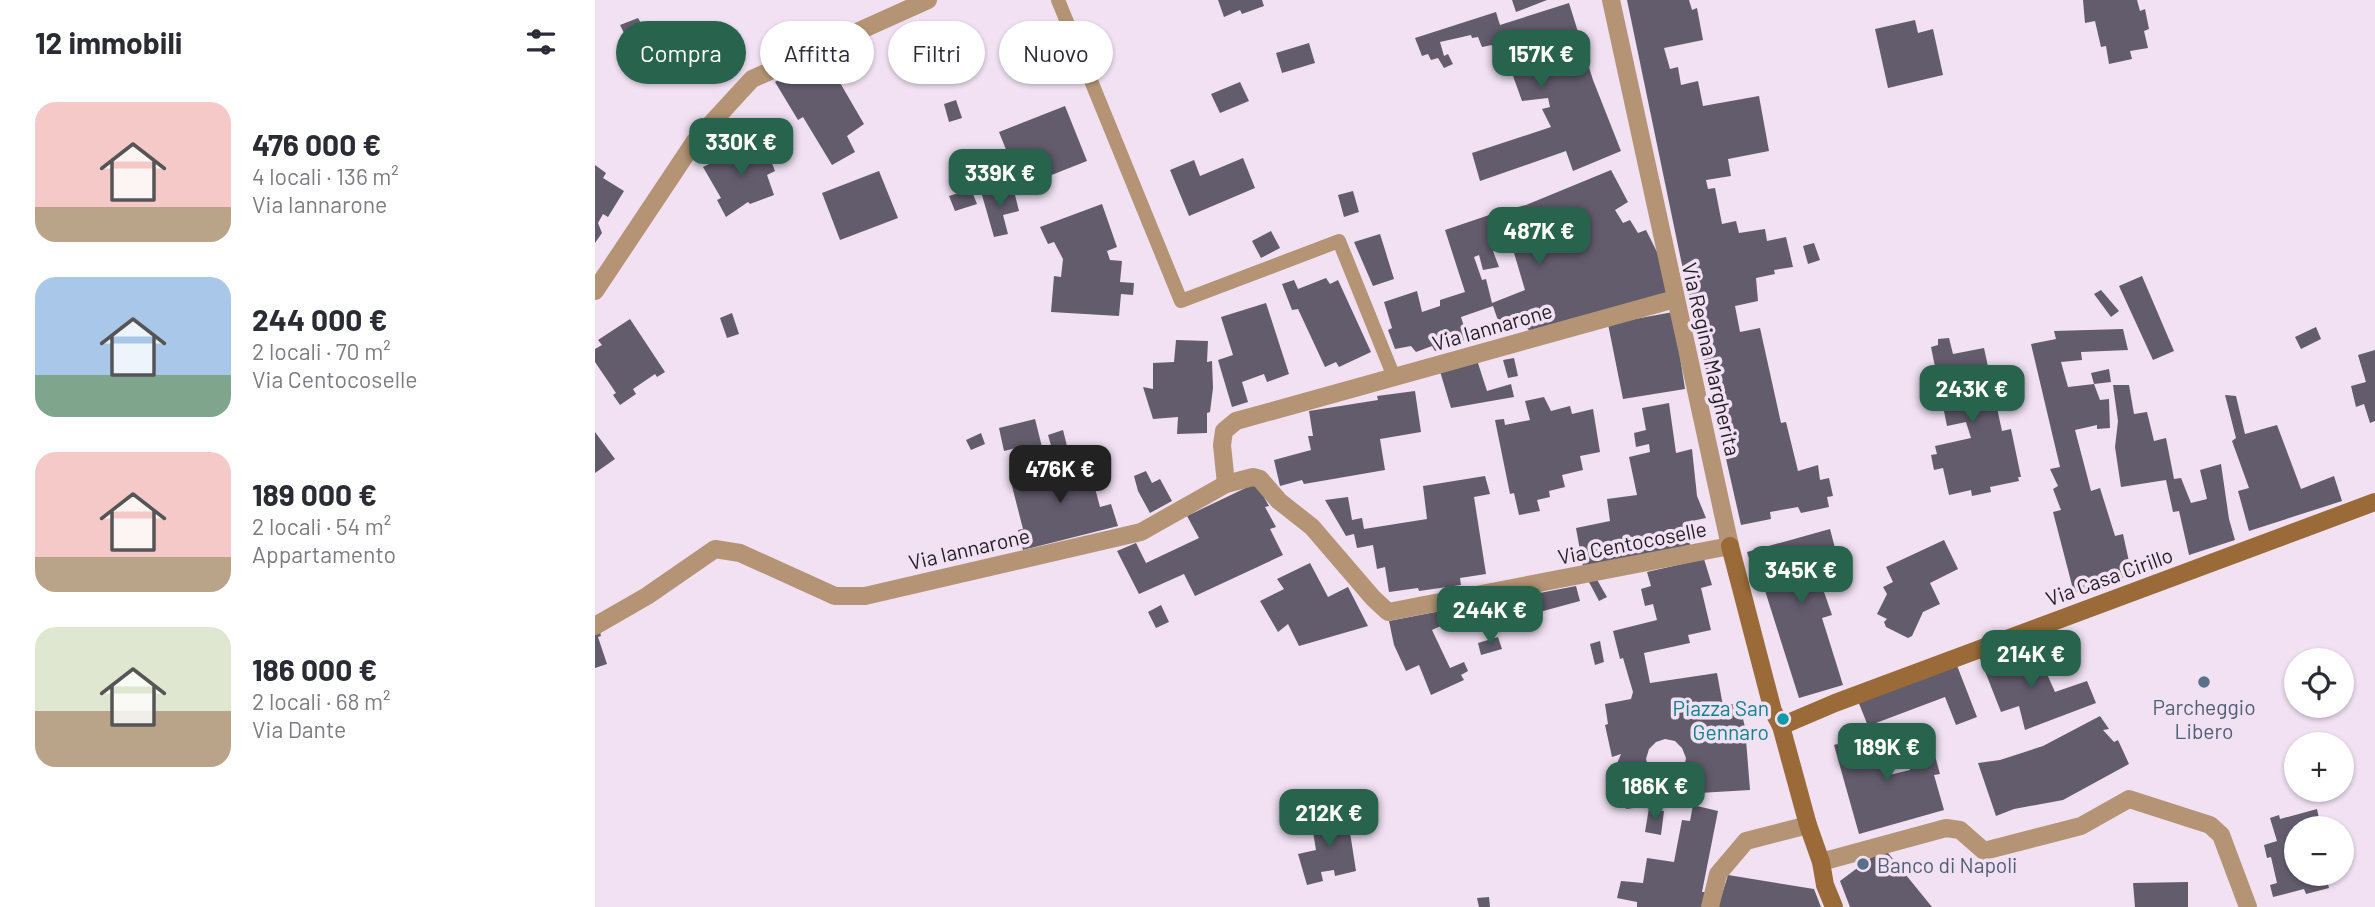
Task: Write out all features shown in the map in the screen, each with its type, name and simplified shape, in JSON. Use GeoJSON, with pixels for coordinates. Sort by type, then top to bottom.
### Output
{"type":"FeatureCollection","features":[{"type":"Feature","properties":{"kind":"street"},"geometry":{"type":"LineString","coordinates":[[595,291],[695,141],[753,79],[928,0]]}},
{"type":"Feature","properties":{"kind":"street","name":"Via Regina Margherita"},"geometry":{"type":"LineString","coordinates":[[1611,0],[1730,546],[1773,710],[1781,726],[1833,907]]}},
{"type":"Feature","properties":{"kind":"street","name":"Via Iannarone"},"geometry":{"type":"LineString","coordinates":[[595,626],[647,596],[715,549],[740,553],[835,596],[865,596],[1142,532],[1226,484],[1222,445],[1224,431],[1236,421],[1675,299]]}},
{"type":"Feature","properties":{"kind":"street","name":"Via Centocoselle"},"geometry":{"type":"LineString","coordinates":[[1226,484],[1253,477],[1260,479],[1279,501],[1321,536],[1388,612],[1730,546]]}},
{"type":"Feature","properties":{"kind":"street","name":"Via Casa Cirillo"},"geometry":{"type":"LineString","coordinates":[[1781,726],[1835,703],[2375,502]]}},
{"type":"Feature","properties":{"kind":"street"},"geometry":{"type":"LineString","coordinates":[[1821,862],[1946,828],[1960,830],[1984,851],[2081,826],[2129,799],[2210,824],[2221,835],[2248,907]]}},
{"type":"Feature","properties":{"kind":"street"},"geometry":{"type":"LineString","coordinates":[[1710,907],[1718,874],[1746,841],[1808,825]]}},
{"type":"Feature","properties":{"kind":"lane"},"geometry":{"type":"LineString","coordinates":[[1058,0],[1181,301],[1339,241],[1394,377]]}},
{"type":"Feature","properties":{"kind":"building"},"geometry":{"type":"Polygon","coordinates":[[[1218,0],[1262,0],[1264,6],[1242,14],[1240,10],[1224,17],[1218,0]]]}},
{"type":"Feature","properties":{"kind":"building"},"geometry":{"type":"Polygon","coordinates":[[[1512,0],[1547,0],[1516,12],[1512,0]]]}},
{"type":"Feature","properties":{"kind":"building"},"geometry":{"type":"Polygon","coordinates":[[[1627,0],[1689,0],[1692,10],[1697,8],[1703,40],[1664,48],[1670,69],[1678,67],[1681,85],[1698,81],[1703,106],[1759,96],[1769,151],[1728,159],[1731,176],[1706,180],[1708,189],[1715,188],[1722,224],[1736,221],[1739,233],[1765,229],[1767,241],[1786,237],[1793,267],[1774,270],[1775,274],[1756,278],[1758,301],[1735,306],[1740,332],[1760,328],[1781,423],[1786,422],[1798,471],[1818,465],[1820,480],[1829,478],[1833,496],[1827,497],[1829,507],[1801,513],[1798,507],[1770,512],[1771,519],[1741,525],[1681,260],[1627,0]]]}},
{"type":"Feature","properties":{"kind":"building"},"geometry":{"type":"Polygon","coordinates":[[[2083,0],[2137,0],[2140,11],[2145,9],[2149,29],[2144,31],[2148,48],[2130,51],[2132,59],[2109,64],[2106,46],[2101,47],[2095,21],[2085,23],[2083,0]]]}},
{"type":"Feature","properties":{"kind":"building"},"geometry":{"type":"Polygon","coordinates":[[[1569,3],[1593,80],[1621,151],[1573,171],[1566,151],[1480,181],[1472,153],[1551,127],[1542,109],[1550,107],[1548,98],[1522,101],[1513,76],[1546,68],[1542,53],[1530,57],[1526,46],[1495,56],[1492,45],[1482,47],[1478,37],[1472,38],[1471,35],[1440,42],[1444,56],[1448,54],[1453,64],[1444,68],[1438,58],[1431,60],[1428,54],[1422,56],[1415,38],[1496,12],[1500,25],[1569,3]]]}},
{"type":"Feature","properties":{"kind":"building"},"geometry":{"type":"Polygon","coordinates":[[[1915,20],[1918,33],[1933,29],[1943,75],[1888,88],[1875,29],[1915,20]]]}},
{"type":"Feature","properties":{"kind":"building"},"geometry":{"type":"Polygon","coordinates":[[[1309,43],[1315,63],[1282,73],[1276,53],[1309,43]]]}},
{"type":"Feature","properties":{"kind":"building"},"geometry":{"type":"Polygon","coordinates":[[[1240,82],[1249,101],[1220,113],[1211,94],[1240,82]]]}},
{"type":"Feature","properties":{"kind":"building"},"geometry":{"type":"Polygon","coordinates":[[[776,84],[841,84],[864,124],[847,136],[855,152],[832,165],[803,117],[798,120],[776,84]]]}},
{"type":"Feature","properties":{"kind":"building"},"geometry":{"type":"Polygon","coordinates":[[[956,100],[962,118],[949,122],[944,104],[956,100]]]}},
{"type":"Feature","properties":{"kind":"building"},"geometry":{"type":"Polygon","coordinates":[[[1065,106],[1087,161],[1021,187],[999,132],[1065,106]]]}},
{"type":"Feature","properties":{"kind":"building"},"geometry":{"type":"Polygon","coordinates":[[[747,141],[754,159],[768,153],[775,171],[767,175],[774,195],[750,204],[748,202],[726,217],[717,200],[721,198],[703,167],[721,158],[731,147],[747,141]]]}},
{"type":"Feature","properties":{"kind":"building"},"geometry":{"type":"Polygon","coordinates":[[[1243,158],[1255,188],[1189,216],[1170,170],[1194,160],[1200,176],[1243,158]]]}},
{"type":"Feature","properties":{"kind":"building"},"geometry":{"type":"Polygon","coordinates":[[[595,165],[606,173],[603,178],[624,191],[608,217],[603,214],[598,223],[602,233],[595,243],[595,165]]]}},
{"type":"Feature","properties":{"kind":"building"},"geometry":{"type":"Polygon","coordinates":[[[1611,170],[1628,202],[1615,210],[1623,223],[1630,220],[1638,233],[1646,230],[1658,254],[1667,293],[1530,331],[1521,323],[1501,329],[1493,306],[1461,317],[1468,339],[1435,351],[1432,346],[1416,352],[1411,346],[1395,349],[1388,330],[1392,328],[1384,302],[1417,291],[1422,312],[1440,306],[1440,300],[1465,292],[1445,230],[1526,205],[1611,170]],[[1512,246],[1493,251],[1499,267],[1483,270],[1479,255],[1474,257],[1482,280],[1486,279],[1492,303],[1525,290],[1512,246]]]}},
{"type":"Feature","properties":{"kind":"building"},"geometry":{"type":"Polygon","coordinates":[[[879,171],[898,218],[840,240],[822,193],[879,171]]]}},
{"type":"Feature","properties":{"kind":"building"},"geometry":{"type":"Polygon","coordinates":[[[1013,187],[1019,211],[1003,215],[1008,234],[994,237],[982,195],[1013,187]]]}},
{"type":"Feature","properties":{"kind":"building"},"geometry":{"type":"Polygon","coordinates":[[[971,189],[977,204],[955,211],[949,196],[971,189]]]}},
{"type":"Feature","properties":{"kind":"building"},"geometry":{"type":"Polygon","coordinates":[[[1353,191],[1359,212],[1344,217],[1338,195],[1353,191]]]}},
{"type":"Feature","properties":{"kind":"building"},"geometry":{"type":"Polygon","coordinates":[[[1102,204],[1117,247],[1107,251],[1110,260],[1122,261],[1120,282],[1134,283],[1133,295],[1121,294],[1119,316],[1051,312],[1054,276],[1061,277],[1063,259],[1054,242],[1048,244],[1040,227],[1102,204]]]}},
{"type":"Feature","properties":{"kind":"building"},"geometry":{"type":"Polygon","coordinates":[[[1271,231],[1280,248],[1261,258],[1252,241],[1271,231]]]}},
{"type":"Feature","properties":{"kind":"building"},"geometry":{"type":"Polygon","coordinates":[[[1380,234],[1394,279],[1373,286],[1354,242],[1380,234]]]}},
{"type":"Feature","properties":{"kind":"building"},"geometry":{"type":"Polygon","coordinates":[[[1814,243],[1820,260],[1808,264],[1803,246],[1814,243]]]}},
{"type":"Feature","properties":{"kind":"building"},"geometry":{"type":"Polygon","coordinates":[[[2142,276],[2174,351],[2153,360],[2119,286],[2142,276]]]}},
{"type":"Feature","properties":{"kind":"building"},"geometry":{"type":"Polygon","coordinates":[[[1326,278],[1330,284],[1338,280],[1371,352],[1339,367],[1336,362],[1325,367],[1298,309],[1292,310],[1282,284],[1294,280],[1298,289],[1326,278]]]}},
{"type":"Feature","properties":{"kind":"building"},"geometry":{"type":"Polygon","coordinates":[[[2101,290],[2119,311],[2111,317],[2094,294],[2101,290]]]}},
{"type":"Feature","properties":{"kind":"building"},"geometry":{"type":"Polygon","coordinates":[[[1266,303],[1289,374],[1267,382],[1264,374],[1242,382],[1248,402],[1232,407],[1218,360],[1233,355],[1221,317],[1266,303]]]}},
{"type":"Feature","properties":{"kind":"building"},"geometry":{"type":"Polygon","coordinates":[[[1673,312],[1685,389],[1623,399],[1608,324],[1673,312]]]}},
{"type":"Feature","properties":{"kind":"building"},"geometry":{"type":"Polygon","coordinates":[[[732,313],[739,334],[727,338],[720,318],[732,313]]]}},
{"type":"Feature","properties":{"kind":"building"},"geometry":{"type":"Polygon","coordinates":[[[630,319],[665,372],[657,377],[655,374],[633,389],[636,394],[620,405],[613,395],[616,393],[595,362],[595,349],[602,345],[598,340],[630,319]]]}},
{"type":"Feature","properties":{"kind":"building"},"geometry":{"type":"Polygon","coordinates":[[[2316,327],[2321,339],[2301,349],[2295,337],[2316,327]]]}},
{"type":"Feature","properties":{"kind":"building"},"geometry":{"type":"Polygon","coordinates":[[[2123,329],[2128,350],[2081,352],[2082,360],[2061,362],[2068,387],[2094,384],[2100,400],[2109,399],[2110,428],[2097,429],[2097,425],[2075,430],[2091,491],[2100,488],[2115,536],[2123,534],[2132,575],[2074,593],[2053,512],[2061,510],[2053,489],[2058,486],[2050,469],[2060,467],[2031,344],[2056,339],[2054,331],[2123,329]]]}},
{"type":"Feature","properties":{"kind":"building"},"geometry":{"type":"Polygon","coordinates":[[[1949,338],[1953,354],[1984,348],[2002,431],[2011,429],[2021,477],[2018,477],[2019,481],[1990,487],[1991,492],[1972,496],[1971,490],[1949,495],[1943,468],[1934,470],[1931,455],[1937,454],[1935,446],[1971,438],[1966,422],[1947,426],[1931,347],[1938,345],[1938,339],[1949,338]]]}},
{"type":"Feature","properties":{"kind":"building"},"geometry":{"type":"Polygon","coordinates":[[[1176,340],[1208,341],[1207,362],[1212,361],[1213,388],[1210,412],[1207,413],[1207,433],[1177,434],[1178,417],[1153,419],[1143,387],[1153,389],[1153,363],[1174,362],[1176,340]]]}},
{"type":"Feature","properties":{"kind":"building"},"geometry":{"type":"Polygon","coordinates":[[[2375,350],[2375,421],[2370,423],[2364,404],[2356,407],[2351,386],[2366,382],[2358,355],[2375,350]]]}},
{"type":"Feature","properties":{"kind":"building"},"geometry":{"type":"Polygon","coordinates":[[[1514,358],[1518,376],[1508,378],[1503,360],[1514,358]]]}},
{"type":"Feature","properties":{"kind":"building"},"geometry":{"type":"Polygon","coordinates":[[[1477,360],[1487,391],[1511,384],[1514,397],[1451,408],[1439,368],[1477,360]]]}},
{"type":"Feature","properties":{"kind":"building"},"geometry":{"type":"Polygon","coordinates":[[[2109,369],[2111,382],[2094,384],[2091,373],[2109,369]]]}},
{"type":"Feature","properties":{"kind":"building"},"geometry":{"type":"Polygon","coordinates":[[[2113,385],[2129,385],[2134,414],[2147,412],[2154,441],[2166,438],[2174,479],[2181,478],[2191,503],[2207,499],[2200,470],[2221,464],[2235,540],[2189,555],[2179,511],[2173,512],[2166,480],[2121,487],[2115,447],[2118,421],[2113,385]]]}},
{"type":"Feature","properties":{"kind":"building"},"geometry":{"type":"Polygon","coordinates":[[[1415,391],[1421,432],[1380,439],[1385,470],[1304,484],[1302,480],[1280,486],[1274,460],[1311,450],[1308,436],[1313,436],[1309,411],[1378,400],[1377,396],[1415,391]]]}},
{"type":"Feature","properties":{"kind":"building"},"geometry":{"type":"Polygon","coordinates":[[[2225,395],[2236,396],[2245,434],[2277,425],[2301,489],[2334,476],[2342,501],[2249,531],[2238,491],[2249,488],[2232,441],[2236,438],[2225,395]]]}},
{"type":"Feature","properties":{"kind":"building"},"geometry":{"type":"Polygon","coordinates":[[[1544,397],[1551,411],[1570,406],[1572,414],[1593,409],[1600,452],[1580,456],[1583,470],[1562,475],[1565,487],[1549,491],[1550,497],[1537,500],[1540,511],[1519,515],[1514,493],[1510,494],[1495,420],[1504,419],[1505,425],[1530,420],[1525,401],[1544,397]]]}},
{"type":"Feature","properties":{"kind":"building"},"geometry":{"type":"Polygon","coordinates":[[[1669,403],[1676,453],[1692,449],[1697,496],[1706,518],[1687,522],[1690,545],[1583,567],[1576,528],[1610,521],[1607,499],[1637,495],[1629,457],[1650,452],[1649,444],[1636,447],[1634,433],[1646,430],[1642,408],[1669,403]]]}},
{"type":"Feature","properties":{"kind":"building"},"geometry":{"type":"Polygon","coordinates":[[[1035,419],[1043,451],[1022,456],[1020,447],[1004,451],[999,428],[1035,419]]]}},
{"type":"Feature","properties":{"kind":"building"},"geometry":{"type":"Polygon","coordinates":[[[1063,430],[1067,446],[1052,449],[1048,435],[1063,430]]]}},
{"type":"Feature","properties":{"kind":"building"},"geometry":{"type":"Polygon","coordinates":[[[595,432],[615,459],[595,473],[595,432]]]}},
{"type":"Feature","properties":{"kind":"building"},"geometry":{"type":"Polygon","coordinates":[[[981,433],[985,444],[971,450],[966,440],[981,433]]]}},
{"type":"Feature","properties":{"kind":"building"},"geometry":{"type":"Polygon","coordinates":[[[1068,455],[1072,467],[1088,462],[1100,507],[1111,504],[1118,526],[1023,550],[1018,530],[1023,529],[1012,486],[1027,482],[1025,474],[1058,467],[1055,459],[1068,455]]]}},
{"type":"Feature","properties":{"kind":"building"},"geometry":{"type":"Polygon","coordinates":[[[1146,471],[1152,483],[1160,479],[1172,501],[1150,513],[1138,491],[1134,476],[1146,471]]]}},
{"type":"Feature","properties":{"kind":"building"},"geometry":{"type":"Polygon","coordinates":[[[1485,476],[1490,494],[1474,497],[1486,574],[1460,578],[1461,585],[1389,592],[1385,567],[1377,569],[1373,545],[1357,548],[1354,534],[1346,536],[1325,500],[1348,497],[1352,520],[1362,518],[1364,529],[1427,519],[1423,486],[1485,476]]]}},
{"type":"Feature","properties":{"kind":"building"},"geometry":{"type":"Polygon","coordinates":[[[1256,483],[1269,506],[1265,507],[1276,527],[1270,529],[1283,555],[1195,596],[1184,574],[1139,594],[1117,551],[1136,543],[1146,563],[1199,538],[1187,516],[1256,483]]]}},
{"type":"Feature","properties":{"kind":"building"},"geometry":{"type":"Polygon","coordinates":[[[1830,529],[1840,567],[1816,569],[1832,615],[1822,618],[1843,685],[1799,698],[1761,578],[1755,580],[1747,552],[1830,529]]]}},
{"type":"Feature","properties":{"kind":"building"},"geometry":{"type":"Polygon","coordinates":[[[1944,540],[1958,569],[1930,583],[1940,604],[1923,612],[1912,636],[1908,638],[1886,627],[1884,622],[1887,619],[1877,614],[1887,594],[1883,587],[1893,582],[1886,567],[1944,540]]]}},
{"type":"Feature","properties":{"kind":"building"},"geometry":{"type":"Polygon","coordinates":[[[1704,559],[1712,585],[1701,588],[1711,630],[1688,635],[1690,643],[1644,653],[1650,683],[1717,673],[1723,706],[1739,703],[1745,727],[1750,790],[1665,795],[1651,781],[1655,805],[1626,809],[1616,766],[1621,754],[1612,757],[1605,725],[1608,724],[1605,704],[1631,699],[1633,692],[1613,631],[1657,620],[1653,604],[1645,606],[1641,589],[1651,586],[1647,572],[1704,559]],[[1665,739],[1656,742],[1649,749],[1646,759],[1649,769],[1657,776],[1667,778],[1684,768],[1686,758],[1675,741],[1665,739]]]}},
{"type":"Feature","properties":{"kind":"building"},"geometry":{"type":"Polygon","coordinates":[[[1310,563],[1328,597],[1348,587],[1368,626],[1299,646],[1288,624],[1278,632],[1260,601],[1284,589],[1277,579],[1310,563]]]}},
{"type":"Feature","properties":{"kind":"building"},"geometry":{"type":"Polygon","coordinates":[[[1596,578],[1607,597],[1599,601],[1589,582],[1596,578]]]}},
{"type":"Feature","properties":{"kind":"building"},"geometry":{"type":"Polygon","coordinates":[[[1576,586],[1580,601],[1469,631],[1462,608],[1576,586]]]}},
{"type":"Feature","properties":{"kind":"building"},"geometry":{"type":"Polygon","coordinates":[[[1161,605],[1169,622],[1156,628],[1148,612],[1161,605]]]}},
{"type":"Feature","properties":{"kind":"building"},"geometry":{"type":"Polygon","coordinates":[[[1451,609],[1454,613],[1442,618],[1445,624],[1432,630],[1450,668],[1464,662],[1468,671],[1461,675],[1464,680],[1431,695],[1419,665],[1406,671],[1394,645],[1389,621],[1451,609]]]}},
{"type":"Feature","properties":{"kind":"building"},"geometry":{"type":"Polygon","coordinates":[[[599,628],[601,636],[598,637],[607,664],[595,668],[595,629],[599,628]]]}},
{"type":"Feature","properties":{"kind":"building"},"geometry":{"type":"Polygon","coordinates":[[[1498,637],[1502,649],[1481,655],[1478,643],[1498,637]]]}},
{"type":"Feature","properties":{"kind":"building"},"geometry":{"type":"Polygon","coordinates":[[[2068,637],[2078,664],[2055,672],[2043,646],[2068,637]]]}},
{"type":"Feature","properties":{"kind":"building"},"geometry":{"type":"Polygon","coordinates":[[[1600,641],[1604,662],[1595,665],[1590,644],[1600,641]]]}},
{"type":"Feature","properties":{"kind":"building"},"geometry":{"type":"Polygon","coordinates":[[[2013,644],[2020,665],[2026,662],[2032,677],[2047,674],[2055,692],[2087,681],[2096,703],[2025,730],[2019,706],[2001,712],[1979,656],[2013,644]]]}},
{"type":"Feature","properties":{"kind":"building"},"geometry":{"type":"Polygon","coordinates":[[[1956,663],[1977,717],[1956,725],[1945,697],[1868,726],[1858,701],[1956,663]]]}},
{"type":"Feature","properties":{"kind":"building"},"geometry":{"type":"Polygon","coordinates":[[[2100,716],[2109,729],[2103,730],[2114,742],[2118,740],[2129,764],[2063,800],[2014,809],[1996,816],[1978,763],[2000,760],[2043,746],[2100,716]]]}},
{"type":"Feature","properties":{"kind":"building"},"geometry":{"type":"Polygon","coordinates":[[[1889,730],[1895,748],[1890,749],[1892,755],[1884,757],[1889,775],[1910,770],[1907,759],[1934,752],[1940,774],[1934,775],[1944,810],[1859,834],[1834,745],[1889,730]]]}},
{"type":"Feature","properties":{"kind":"building"},"geometry":{"type":"Polygon","coordinates":[[[1693,805],[1718,811],[1702,892],[1706,892],[1703,907],[1637,907],[1637,902],[1617,898],[1621,881],[1643,883],[1647,858],[1674,862],[1682,820],[1690,821],[1693,805]]]}},
{"type":"Feature","properties":{"kind":"building"},"geometry":{"type":"Polygon","coordinates":[[[1649,808],[1664,811],[1661,835],[1645,832],[1649,808]]]}},
{"type":"Feature","properties":{"kind":"building"},"geometry":{"type":"Polygon","coordinates":[[[2317,809],[2318,816],[2291,816],[2317,809]]]}},
{"type":"Feature","properties":{"kind":"building"},"geometry":{"type":"Polygon","coordinates":[[[1347,813],[1356,871],[1335,876],[1334,870],[1321,872],[1323,881],[1307,885],[1298,854],[1316,850],[1311,820],[1347,813]]]}},
{"type":"Feature","properties":{"kind":"building"},"geometry":{"type":"Polygon","coordinates":[[[2279,815],[2280,819],[2284,818],[2284,886],[2329,888],[2306,894],[2304,889],[2273,897],[2270,885],[2277,883],[2271,857],[2267,858],[2264,845],[2277,841],[2270,818],[2279,815]]]}},
{"type":"Feature","properties":{"kind":"building"},"geometry":{"type":"Polygon","coordinates":[[[1884,848],[1932,907],[1850,907],[1840,881],[1884,848]]]}},
{"type":"Feature","properties":{"kind":"building"},"geometry":{"type":"Polygon","coordinates":[[[1728,875],[1814,889],[1821,907],[1718,907],[1728,875]]]}},
{"type":"Feature","properties":{"kind":"building"},"geometry":{"type":"Polygon","coordinates":[[[2188,882],[2188,907],[2135,907],[2133,883],[2188,882]]]}},
{"type":"Feature","properties":{"kind":"building"},"geometry":{"type":"Polygon","coordinates":[[[1489,897],[1490,907],[1479,907],[1477,898],[1489,897]]]}},
{"type":"Feature","properties":{"kind":"place","name":"Parcheggio Libero"},"geometry":{"type":"Point","coordinates":[2204,682]}},
{"type":"Feature","properties":{"kind":"place","name":"Piazza San Gennaro"},"geometry":{"type":"Point","coordinates":[1783,719]}},
{"type":"Feature","properties":{"kind":"place","name":"Banco di Napoli"},"geometry":{"type":"Point","coordinates":[1863,864]}}]}
